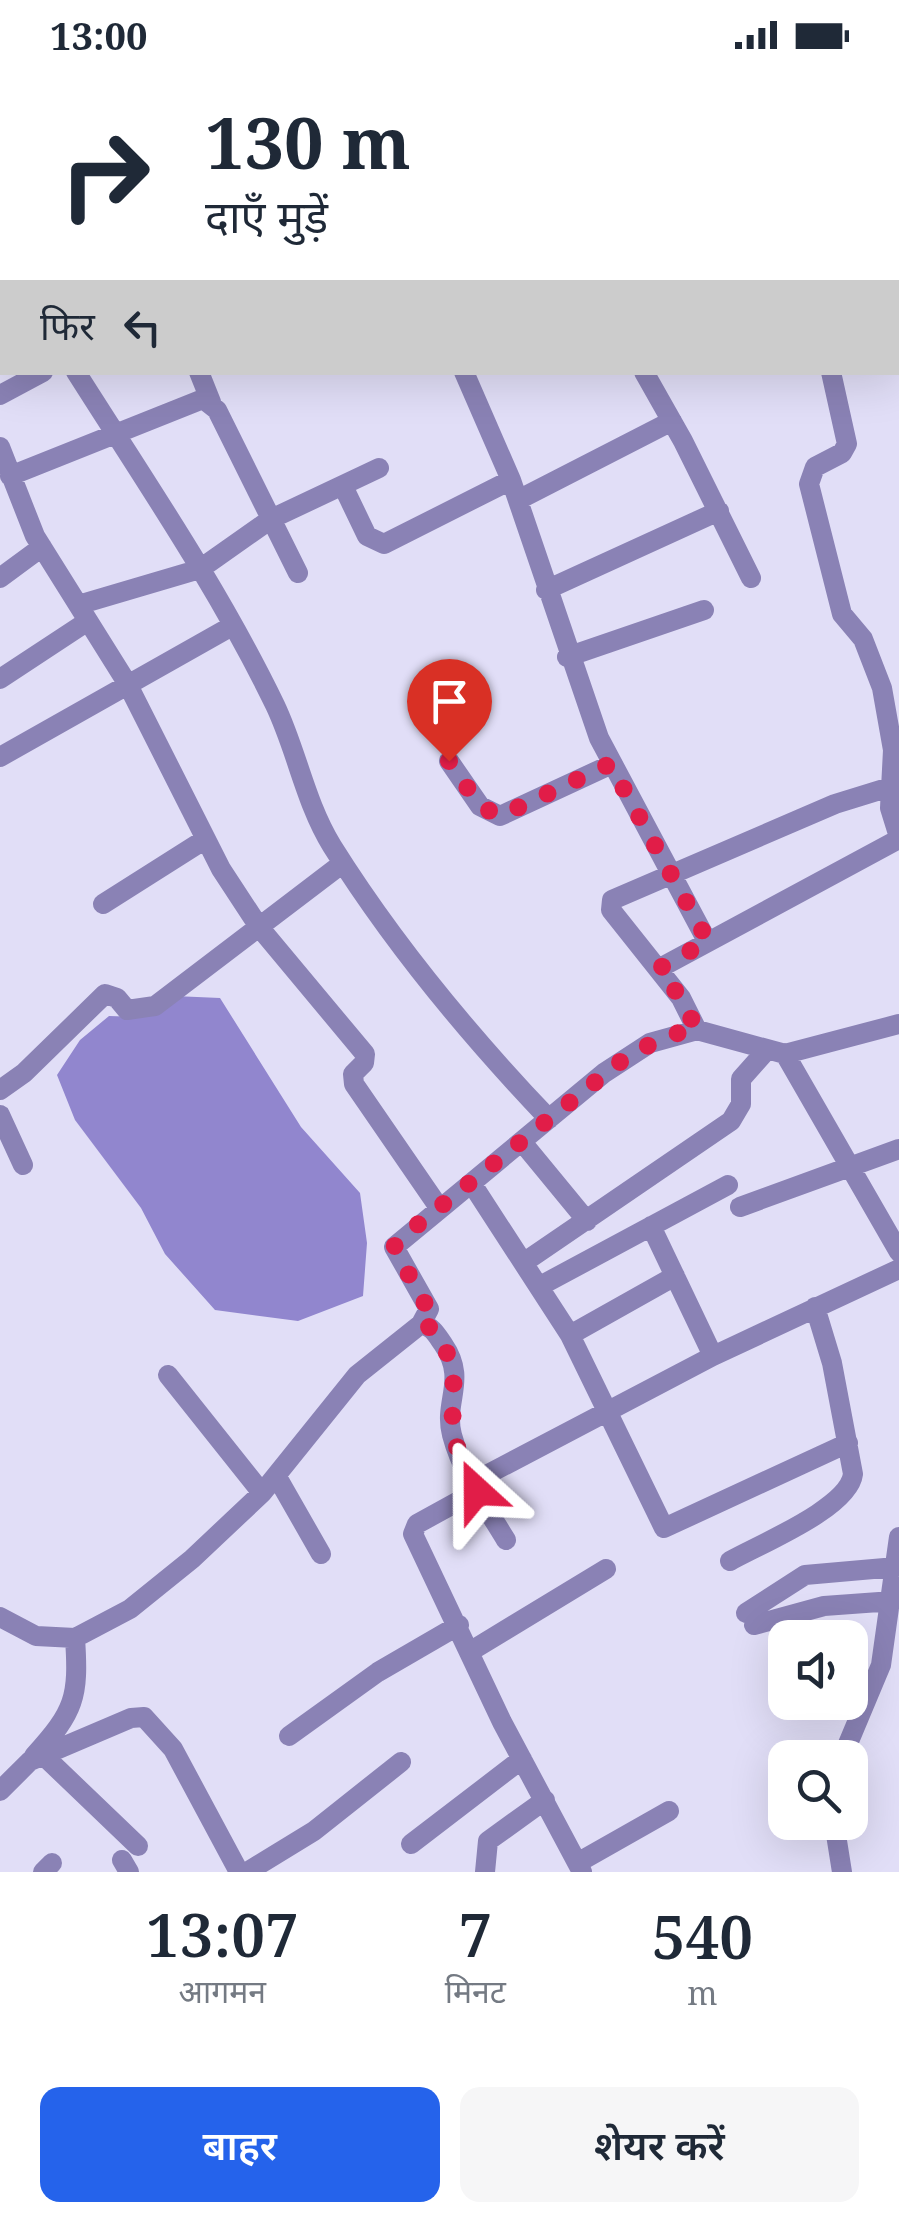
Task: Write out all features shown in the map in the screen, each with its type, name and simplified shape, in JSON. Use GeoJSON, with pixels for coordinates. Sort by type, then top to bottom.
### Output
{"type":"FeatureCollection","features":[{"type":"Feature","properties":{"kind":"street"},"geometry":{"type":"LineString","coordinates":[[10,384],[34,375]]}},
{"type":"Feature","properties":{"kind":"street"},"geometry":{"type":"LineString","coordinates":[[78,375],[200,568],[232,626],[276,708],[308,797],[343,863],[437,995],[548,1119]]}},
{"type":"Feature","properties":{"kind":"street"},"geometry":{"type":"LineString","coordinates":[[200,375],[298,573]]}},
{"type":"Feature","properties":{"kind":"street"},"geometry":{"type":"LineString","coordinates":[[465,375],[511,480],[568,657],[610,764],[708,941]]}},
{"type":"Feature","properties":{"kind":"street"},"geometry":{"type":"LineString","coordinates":[[646,375],[751,578]]}},
{"type":"Feature","properties":{"kind":"street"},"geometry":{"type":"LineString","coordinates":[[658,969],[899,838],[890,808],[893,750],[882,688],[863,640],[842,614],[809,484],[816,467],[842,453],[847,444],[831,375]]}},
{"type":"Feature","properties":{"kind":"street"},"geometry":{"type":"LineString","coordinates":[[10,476],[194,400],[211,402]]}},
{"type":"Feature","properties":{"kind":"street"},"geometry":{"type":"LineString","coordinates":[[518,500],[672,421]]}},
{"type":"Feature","properties":{"kind":"street"},"geometry":{"type":"LineString","coordinates":[[0,447],[42,546],[127,683],[204,840],[260,926],[366,1054],[364,1063],[353,1074],[354,1084],[440,1209]]}},
{"type":"Feature","properties":{"kind":"street"},"geometry":{"type":"LineString","coordinates":[[0,679],[83,613],[200,568],[271,519],[379,468]]}},
{"type":"Feature","properties":{"kind":"street"},"geometry":{"type":"LineString","coordinates":[[342,486],[366,536],[384,544],[511,480]]}},
{"type":"Feature","properties":{"kind":"street"},"geometry":{"type":"LineString","coordinates":[[546,590],[719,511]]}},
{"type":"Feature","properties":{"kind":"street"},"geometry":{"type":"LineString","coordinates":[[0,578],[42,546]]}},
{"type":"Feature","properties":{"kind":"street"},"geometry":{"type":"LineString","coordinates":[[568,657],[704,610]]}},
{"type":"Feature","properties":{"kind":"street"},"geometry":{"type":"LineString","coordinates":[[0,758],[232,626]]}},
{"type":"Feature","properties":{"kind":"street"},"geometry":{"type":"LineString","coordinates":[[449,761],[480,806],[500,816],[610,764]]}},
{"type":"Feature","properties":{"kind":"street"},"geometry":{"type":"LineString","coordinates":[[697,1030],[681,998],[610,904],[619,895],[835,804],[890,787]]}},
{"type":"Feature","properties":{"kind":"street"},"geometry":{"type":"LineString","coordinates":[[104,904],[204,840]]}},
{"type":"Feature","properties":{"kind":"street"},"geometry":{"type":"LineString","coordinates":[[0,1090],[24,1073],[105,994],[116,998],[127,1010],[155,1006],[343,863]]}},
{"type":"Feature","properties":{"kind":"street"},"geometry":{"type":"LineString","coordinates":[[526,1260],[731,1121],[741,1104],[741,1080],[775,1053],[899,1024]]}},
{"type":"Feature","properties":{"kind":"street"},"geometry":{"type":"LineString","coordinates":[[0,1617],[36,1636],[75,1638],[130,1609],[262,1494],[357,1375],[421,1324],[428,1309],[394,1248],[630,1054],[673,1034],[697,1030],[775,1053],[849,1164],[899,1252]]}},
{"type":"Feature","properties":{"kind":"street"},"geometry":{"type":"LineString","coordinates":[[0,1115],[22,1165]]}},
{"type":"Feature","properties":{"kind":"street"},"geometry":{"type":"LineString","coordinates":[[522,1142],[587,1221]]}},
{"type":"Feature","properties":{"kind":"street"},"geometry":{"type":"LineString","coordinates":[[740,1207],[849,1164],[899,1149]]}},
{"type":"Feature","properties":{"kind":"street"},"geometry":{"type":"LineString","coordinates":[[472,1184],[526,1260],[570,1335],[611,1412],[664,1528],[848,1443]]}},
{"type":"Feature","properties":{"kind":"street"},"geometry":{"type":"LineString","coordinates":[[540,1286],[728,1185]]}},
{"type":"Feature","properties":{"kind":"street"},"geometry":{"type":"LineString","coordinates":[[651,1226],[713,1356]]}},
{"type":"Feature","properties":{"kind":"street"},"geometry":{"type":"LineString","coordinates":[[670,1811],[580,1867],[522,1759],[413,1528],[474,1487],[713,1356],[899,1269]]}},
{"type":"Feature","properties":{"kind":"street"},"geometry":{"type":"LineString","coordinates":[[570,1335],[675,1276]]}},
{"type":"Feature","properties":{"kind":"street"},"geometry":{"type":"LineString","coordinates":[[730,1561],[844,1496],[853,1474],[826,1334],[815,1307]]}},
{"type":"Feature","properties":{"kind":"street"},"geometry":{"type":"LineString","coordinates":[[421,1324],[434,1329],[454,1366],[452,1436],[474,1487],[506,1540]]}},
{"type":"Feature","properties":{"kind":"street"},"geometry":{"type":"LineString","coordinates":[[168,1374],[262,1494]]}},
{"type":"Feature","properties":{"kind":"street"},"geometry":{"type":"LineString","coordinates":[[277,1477],[321,1554]]}},
{"type":"Feature","properties":{"kind":"street"},"geometry":{"type":"LineString","coordinates":[[850,1740],[882,1664],[899,1537]]}},
{"type":"Feature","properties":{"kind":"street"},"geometry":{"type":"LineString","coordinates":[[893,1601],[824,1606],[750,1619],[804,1575],[896,1567]]}},
{"type":"Feature","properties":{"kind":"street"},"geometry":{"type":"LineString","coordinates":[[471,1651],[606,1569]]}},
{"type":"Feature","properties":{"kind":"street"},"geometry":{"type":"LineString","coordinates":[[290,1736],[378,1672],[460,1625]]}},
{"type":"Feature","properties":{"kind":"street"},"geometry":{"type":"LineString","coordinates":[[0,1791],[36,1758],[65,1722],[75,1702],[75,1638]]}},
{"type":"Feature","properties":{"kind":"street"},"geometry":{"type":"LineString","coordinates":[[36,1758],[131,1718],[144,1718],[173,1749],[237,1870],[314,1831],[402,1762]]}},
{"type":"Feature","properties":{"kind":"street"},"geometry":{"type":"LineString","coordinates":[[36,1758],[130,1860]]}},
{"type":"Feature","properties":{"kind":"street"},"geometry":{"type":"LineString","coordinates":[[411,1844],[522,1759]]}},
{"type":"Feature","properties":{"kind":"street"},"geometry":{"type":"LineString","coordinates":[[485,1872],[488,1841],[546,1800]]}},
{"type":"Feature","properties":{"kind":"street"},"geometry":{"type":"LineString","coordinates":[[837,1840],[842,1872]]}},
{"type":"Feature","properties":{"kind":"shaded area"},"geometry":{"type":"Polygon","coordinates":[[[174,996],[220,998],[301,1127],[360,1193],[367,1243],[363,1296],[298,1321],[215,1310],[165,1254],[141,1208],[75,1120],[57,1075],[80,1040],[109,1016],[140,1017],[174,996]]]}},
{"type":"Feature","properties":{"kind":"route"},"geometry":{"type":"LineString","coordinates":[[449,761],[480,806],[500,816],[610,764],[708,941],[658,969],[681,998],[697,1030],[650,1042],[630,1054],[396,1242],[394,1248],[428,1309],[429,1316],[421,1324],[434,1329],[454,1366],[452,1436],[477,1491]]}}]}
